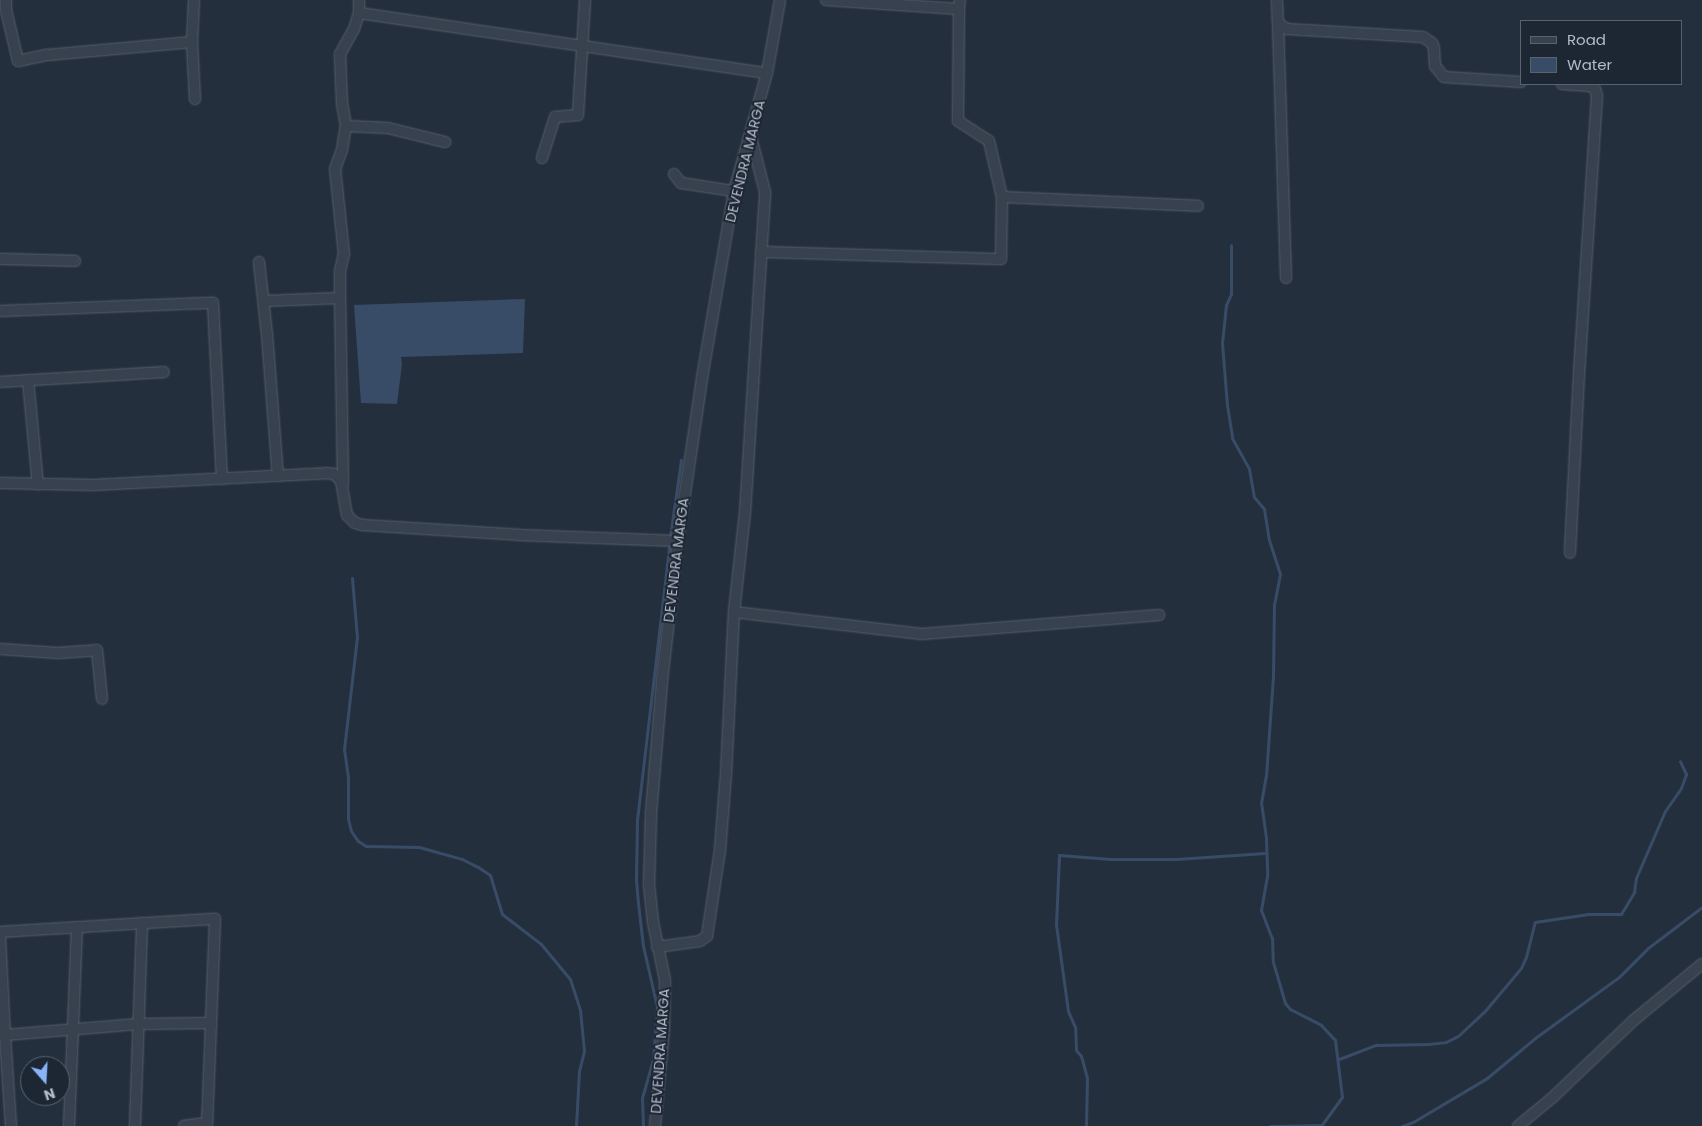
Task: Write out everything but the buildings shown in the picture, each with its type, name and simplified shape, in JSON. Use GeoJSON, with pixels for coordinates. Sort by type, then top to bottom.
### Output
{"type":"FeatureCollection","features":[{"type":"Feature","properties":{"kind":"street"},"geometry":{"type":"LineString","coordinates":[[194,0],[192,42],[195,99]]}},
{"type":"Feature","properties":{"kind":"street"},"geometry":{"type":"LineString","coordinates":[[359,0],[359,12],[354,29],[340,54],[342,104],[346,126],[342,150],[335,169],[344,254],[340,271],[340,298],[343,487],[347,515],[355,523],[362,525],[519,535],[678,541]]}},
{"type":"Feature","properties":{"kind":"street"},"geometry":{"type":"LineString","coordinates":[[542,158],[555,116],[578,115],[584,46],[585,0]]}},
{"type":"Feature","properties":{"kind":"street","name":"DEVENDRA MARGA"},"geometry":{"type":"LineString","coordinates":[[655,1126],[664,1029],[665,980],[658,947],[650,886],[650,813],[655,744],[678,541],[702,378],[734,191],[751,136],[767,73],[780,0]]}},
{"type":"Feature","properties":{"kind":"street"},"geometry":{"type":"LineString","coordinates":[[761,252],[1001,259],[1002,197],[989,141],[958,121],[960,4],[826,0]]}},
{"type":"Feature","properties":{"kind":"street"},"geometry":{"type":"LineString","coordinates":[[1277,0],[1286,278]]}},
{"type":"Feature","properties":{"kind":"street"},"geometry":{"type":"LineString","coordinates":[[4,7],[18,60],[46,55],[192,42]]}},
{"type":"Feature","properties":{"kind":"street"},"geometry":{"type":"LineString","coordinates":[[359,12],[767,73]]}},
{"type":"Feature","properties":{"kind":"street"},"geometry":{"type":"LineString","coordinates":[[1278,23],[1287,29],[1423,37],[1432,43],[1435,66],[1444,77],[1520,82]]}},
{"type":"Feature","properties":{"kind":"street"},"geometry":{"type":"LineString","coordinates":[[1570,553],[1597,96],[1595,90],[1590,86],[1576,85]]}},
{"type":"Feature","properties":{"kind":"street"},"geometry":{"type":"LineString","coordinates":[[346,126],[388,128],[445,142]]}},
{"type":"Feature","properties":{"kind":"street"},"geometry":{"type":"LineString","coordinates":[[658,947],[700,941],[710,932],[726,774],[734,612],[745,513],[765,192],[751,136]]}},
{"type":"Feature","properties":{"kind":"street"},"geometry":{"type":"LineString","coordinates":[[674,174],[681,184],[734,191]]}},
{"type":"Feature","properties":{"kind":"street"},"geometry":{"type":"LineString","coordinates":[[1002,197],[1198,206]]}},
{"type":"Feature","properties":{"kind":"street"},"geometry":{"type":"LineString","coordinates":[[0,259],[75,261]]}},
{"type":"Feature","properties":{"kind":"street"},"geometry":{"type":"LineString","coordinates":[[259,262],[264,301],[278,476]]}},
{"type":"Feature","properties":{"kind":"street"},"geometry":{"type":"LineString","coordinates":[[264,301],[340,298]]}},
{"type":"Feature","properties":{"kind":"street"},"geometry":{"type":"LineString","coordinates":[[0,311],[213,303],[222,478]]}},
{"type":"Feature","properties":{"kind":"street"},"geometry":{"type":"LineString","coordinates":[[0,382],[164,372]]}},
{"type":"Feature","properties":{"kind":"street"},"geometry":{"type":"LineString","coordinates":[[28,380],[38,485]]}},
{"type":"Feature","properties":{"kind":"street"},"geometry":{"type":"LineString","coordinates":[[0,483],[93,485],[334,474],[341,481],[343,487]]}},
{"type":"Feature","properties":{"kind":"street"},"geometry":{"type":"LineString","coordinates":[[734,612],[922,634],[1159,615]]}},
{"type":"Feature","properties":{"kind":"street"},"geometry":{"type":"LineString","coordinates":[[0,649],[58,653],[97,650],[102,699]]}},
{"type":"Feature","properties":{"kind":"street"},"geometry":{"type":"LineString","coordinates":[[0,932],[216,919],[207,1123],[184,1126]]}},
{"type":"Feature","properties":{"kind":"street"},"geometry":{"type":"LineString","coordinates":[[135,1126],[142,923]]}},
{"type":"Feature","properties":{"kind":"street"},"geometry":{"type":"LineString","coordinates":[[69,1126],[77,927]]}},
{"type":"Feature","properties":{"kind":"street"},"geometry":{"type":"LineString","coordinates":[[0,937],[2,1035],[11,1126]]}},
{"type":"Feature","properties":{"kind":"street"},"geometry":{"type":"LineString","coordinates":[[1518,1126],[1552,1098],[1634,1020],[1702,964]]}},
{"type":"Feature","properties":{"kind":"street"},"geometry":{"type":"LineString","coordinates":[[2,1035],[140,1024],[211,1023]]}},
{"type":"Feature","properties":{"kind":"water"},"geometry":{"type":"Polygon","coordinates":[[[525,299],[523,353],[401,357],[402,364],[397,404],[361,403],[354,305],[525,299]]]}},
{"type":"Feature","properties":{"kind":"waterway"},"geometry":{"type":"LineString","coordinates":[[1231,245],[1231,294],[1226,305],[1222,343],[1227,405],[1232,438],[1249,469],[1254,497],[1264,509],[1269,540],[1280,574],[1274,604],[1273,676],[1266,775],[1261,802],[1266,838],[1267,876],[1261,910],[1272,938],[1273,962],[1285,1003],[1290,1009],[1321,1025],[1335,1040],[1342,1097],[1322,1125],[1270,1126]]}},
{"type":"Feature","properties":{"kind":"waterway"},"geometry":{"type":"LineString","coordinates":[[670,537],[681,460]]}},
{"type":"Feature","properties":{"kind":"waterway"},"geometry":{"type":"LineString","coordinates":[[643,1126],[642,1098],[653,1059],[657,1007],[643,946],[638,903],[636,878],[637,820],[669,546]]}},
{"type":"Feature","properties":{"kind":"waterway"},"geometry":{"type":"LineString","coordinates":[[352,578],[357,637],[344,749],[348,777],[348,819],[351,831],[358,841],[366,846],[419,847],[462,859],[490,875],[502,914],[541,944],[570,979],[580,1010],[584,1051],[579,1071],[576,1126]]}},
{"type":"Feature","properties":{"kind":"waterway"},"geometry":{"type":"LineString","coordinates":[[1339,1059],[1376,1045],[1428,1044],[1446,1042],[1458,1036],[1484,1012],[1521,968],[1526,957],[1535,922],[1588,914],[1621,914],[1634,892],[1636,878],[1665,811],[1681,788],[1686,774],[1680,761]]}},
{"type":"Feature","properties":{"kind":"waterway"},"geometry":{"type":"LineString","coordinates":[[1086,1126],[1087,1078],[1081,1056],[1076,1050],[1075,1027],[1068,1011],[1056,925],[1059,855],[1111,859],[1176,859],[1265,853]]}},
{"type":"Feature","properties":{"kind":"waterway"},"geometry":{"type":"LineString","coordinates":[[1402,1126],[1413,1122],[1487,1078],[1535,1038],[1619,977],[1648,948],[1702,907]]}}]}
